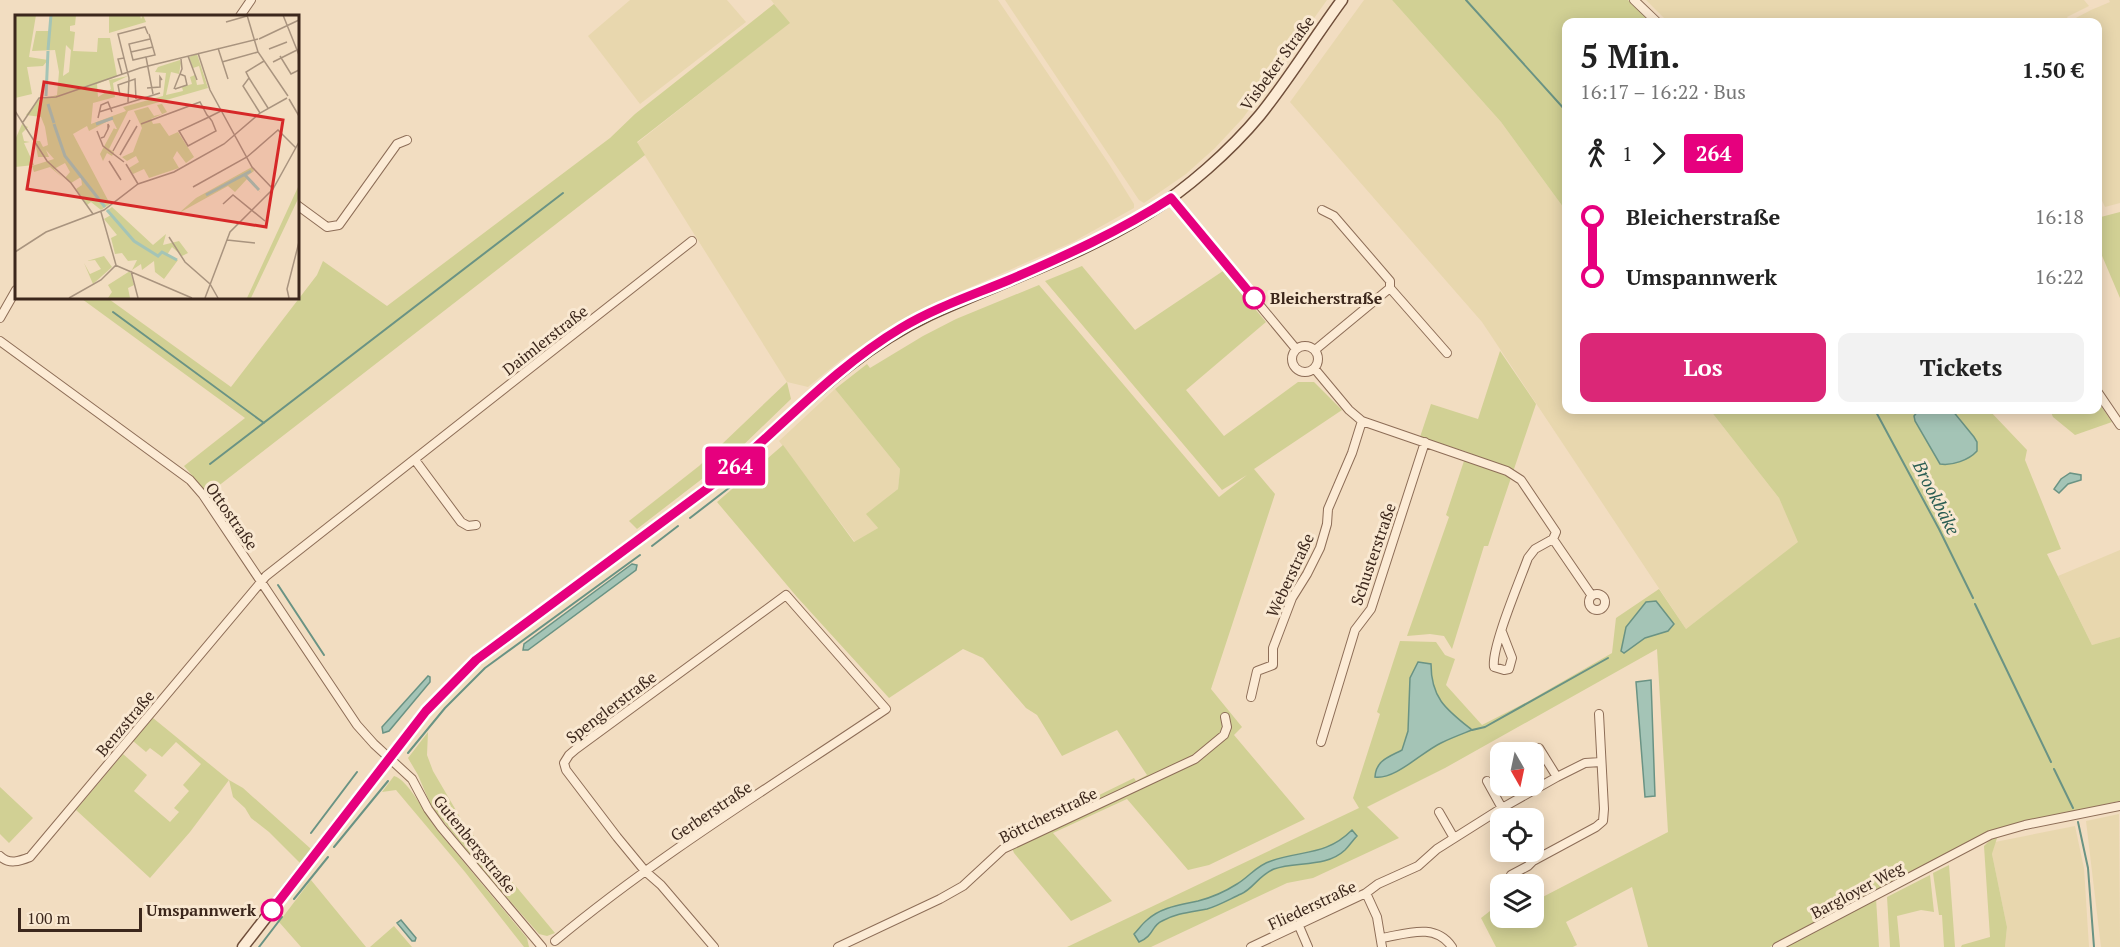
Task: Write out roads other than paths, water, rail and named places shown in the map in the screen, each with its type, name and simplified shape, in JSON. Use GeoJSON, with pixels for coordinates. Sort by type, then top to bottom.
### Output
{"type":"FeatureCollection","features":[{"type":"Feature","properties":{"kind":"main road","name":"Visbeker Straße"},"geometry":{"type":"LineString","coordinates":[[243,947],[426,711],[476,660],[736,466],[827,382],[873,346],[920,319],[1109,234],[1171,198],[1212,164],[1259,116],[1342,0]]}},
{"type":"Feature","properties":{"kind":"street"},"geometry":{"type":"LineString","coordinates":[[241,15],[251,0]]}},
{"type":"Feature","properties":{"kind":"street"},"geometry":{"type":"LineString","coordinates":[[1634,0],[1653,18]]}},
{"type":"Feature","properties":{"kind":"street"},"geometry":{"type":"LineString","coordinates":[[298,206],[327,227],[339,225],[397,144],[407,140]]}},
{"type":"Feature","properties":{"kind":"street"},"geometry":{"type":"LineString","coordinates":[[1171,198],[1296,349]]}},
{"type":"Feature","properties":{"kind":"street"},"geometry":{"type":"LineString","coordinates":[[1322,210],[1334,216],[1390,281],[1390,288],[1446,353]]}},
{"type":"Feature","properties":{"kind":"street","name":"Daimlerstraße"},"geometry":{"type":"LineString","coordinates":[[261,581],[692,241]]}},
{"type":"Feature","properties":{"kind":"street"},"geometry":{"type":"LineString","coordinates":[[1315,350],[1390,288]]}},
{"type":"Feature","properties":{"kind":"street"},"geometry":{"type":"LineString","coordinates":[[0,318],[15,292]]}},
{"type":"Feature","properties":{"kind":"street","name":"Ottostraße"},"geometry":{"type":"LineString","coordinates":[[0,341],[190,480],[203,495],[357,725],[388,758]]}},
{"type":"Feature","properties":{"kind":"street"},"geometry":{"type":"LineString","coordinates":[[1308,346],[1315,350],[1318,361],[1314,368],[1302,372],[1295,367],[1292,356],[1296,349],[1308,346]]}},
{"type":"Feature","properties":{"kind":"street"},"geometry":{"type":"LineString","coordinates":[[1314,368],[1362,422],[1507,471],[1521,480],[1556,532],[1553,539],[1535,549],[1527,558],[1502,632]]}},
{"type":"Feature","properties":{"kind":"street"},"geometry":{"type":"LineString","coordinates":[[2102,398],[2120,425]]}},
{"type":"Feature","properties":{"kind":"street","name":"Weberstraße"},"geometry":{"type":"LineString","coordinates":[[1251,697],[1257,671],[1273,665],[1274,648],[1284,618],[1292,598],[1320,548],[1327,524],[1328,509],[1352,453],[1362,422]]}},
{"type":"Feature","properties":{"kind":"street","name":"Schusterstraße"},"geometry":{"type":"LineString","coordinates":[[1321,741],[1355,630],[1371,609],[1425,442]]}},
{"type":"Feature","properties":{"kind":"street"},"geometry":{"type":"LineString","coordinates":[[415,460],[461,522],[468,526],[476,525]]}},
{"type":"Feature","properties":{"kind":"street"},"geometry":{"type":"LineString","coordinates":[[1553,539],[1592,596]]}},
{"type":"Feature","properties":{"kind":"street","name":"Benzstraße"},"geometry":{"type":"LineString","coordinates":[[0,856],[4,860],[17,862],[30,857],[261,581]]}},
{"type":"Feature","properties":{"kind":"street","name":"Gerberstraße"},"geometry":{"type":"LineString","coordinates":[[555,941],[645,872],[886,709],[786,595]]}},
{"type":"Feature","properties":{"kind":"street","name":"Spenglerstraße"},"geometry":{"type":"LineString","coordinates":[[645,872],[584,795],[566,770],[564,763],[576,749],[786,595]]}},
{"type":"Feature","properties":{"kind":"street"},"geometry":{"type":"LineString","coordinates":[[1544,855],[1603,821],[1599,714]]}},
{"type":"Feature","properties":{"kind":"street","name":"Böttcherstraße"},"geometry":{"type":"LineString","coordinates":[[838,947],[963,886],[1003,849],[1195,759],[1224,735],[1227,727],[1225,717]]}},
{"type":"Feature","properties":{"kind":"street"},"geometry":{"type":"LineString","coordinates":[[1544,756],[1557,777]]}},
{"type":"Feature","properties":{"kind":"street","name":"Gutenbergstraße"},"geometry":{"type":"LineString","coordinates":[[388,758],[412,779],[428,809],[441,827],[542,947]]}},
{"type":"Feature","properties":{"kind":"street"},"geometry":{"type":"LineString","coordinates":[[1487,781],[1502,808],[1585,763],[1600,762]]}},
{"type":"Feature","properties":{"kind":"street","name":"Bargloyer Weg"},"geometry":{"type":"LineString","coordinates":[[1777,947],[1990,835],[2025,825],[2120,806]]}},
{"type":"Feature","properties":{"kind":"street"},"geometry":{"type":"LineString","coordinates":[[1439,812],[1454,838]]}},
{"type":"Feature","properties":{"kind":"street"},"geometry":{"type":"LineString","coordinates":[[1366,893],[1378,884],[1418,866],[1437,849],[1490,816]]}},
{"type":"Feature","properties":{"kind":"street"},"geometry":{"type":"LineString","coordinates":[[1513,874],[1532,862]]}},
{"type":"Feature","properties":{"kind":"street"},"geometry":{"type":"LineString","coordinates":[[645,872],[661,885],[714,947]]}},
{"type":"Feature","properties":{"kind":"street","name":"Fliederstraße"},"geometry":{"type":"LineString","coordinates":[[1251,947],[1366,893],[1377,916],[1382,947]]}},
{"type":"Feature","properties":{"kind":"street"},"geometry":{"type":"LineString","coordinates":[[1299,926],[1308,947]]}},
{"type":"Feature","properties":{"kind":"street"},"geometry":{"type":"LineString","coordinates":[[1382,938],[1428,931],[1443,937],[1452,947]]}},
{"type":"Feature","properties":{"kind":"waterway","name":"Brookbäke"},"geometry":{"type":"LineString","coordinates":[[1466,0],[1562,107]]}},
{"type":"Feature","properties":{"kind":"waterway"},"geometry":{"type":"LineString","coordinates":[[210,464],[563,193]]}},
{"type":"Feature","properties":{"kind":"waterway"},"geometry":{"type":"LineString","coordinates":[[113,312],[264,423]]}},
{"type":"Feature","properties":{"kind":"waterway","name":"Brookbäke"},"geometry":{"type":"LineString","coordinates":[[1877,414],[1973,598]]}},
{"type":"Feature","properties":{"kind":"waterway"},"geometry":{"type":"LineString","coordinates":[[690,518],[747,474],[766,456]]}},
{"type":"Feature","properties":{"kind":"waterway"},"geometry":{"type":"LineString","coordinates":[[652,546],[678,526]]}},
{"type":"Feature","properties":{"kind":"waterway"},"geometry":{"type":"LineString","coordinates":[[408,753],[445,708],[485,668],[640,555]]}},
{"type":"Feature","properties":{"kind":"waterway"},"geometry":{"type":"LineString","coordinates":[[278,585],[324,655]]}},
{"type":"Feature","properties":{"kind":"waterway","name":"Brookbäke"},"geometry":{"type":"LineString","coordinates":[[1975,604],[2051,762]]}},
{"type":"Feature","properties":{"kind":"waterway"},"geometry":{"type":"LineString","coordinates":[[1472,730],[1485,727],[1608,658]]}},
{"type":"Feature","properties":{"kind":"waterway","name":"Brookbäke"},"geometry":{"type":"LineString","coordinates":[[2054,769],[2073,808]]}},
{"type":"Feature","properties":{"kind":"waterway"},"geometry":{"type":"LineString","coordinates":[[311,833],[357,772]]}},
{"type":"Feature","properties":{"kind":"waterway"},"geometry":{"type":"LineString","coordinates":[[334,847],[388,781]]}},
{"type":"Feature","properties":{"kind":"waterway","name":"Brookbäke"},"geometry":{"type":"LineString","coordinates":[[2078,822],[2088,868],[2094,947]]}},
{"type":"Feature","properties":{"kind":"waterway"},"geometry":{"type":"LineString","coordinates":[[294,899],[328,857]]}},
{"type":"Feature","properties":{"kind":"waterway"},"geometry":{"type":"LineString","coordinates":[[259,947],[282,917]]}},
{"type":"Feature","properties":{"kind":"place","name":"Bleicherstraße"},"geometry":{"type":"Point","coordinates":[1254,298]}},
{"type":"Feature","properties":{"kind":"place","name":"Umspannwerk"},"geometry":{"type":"Point","coordinates":[272,910]}}]}
